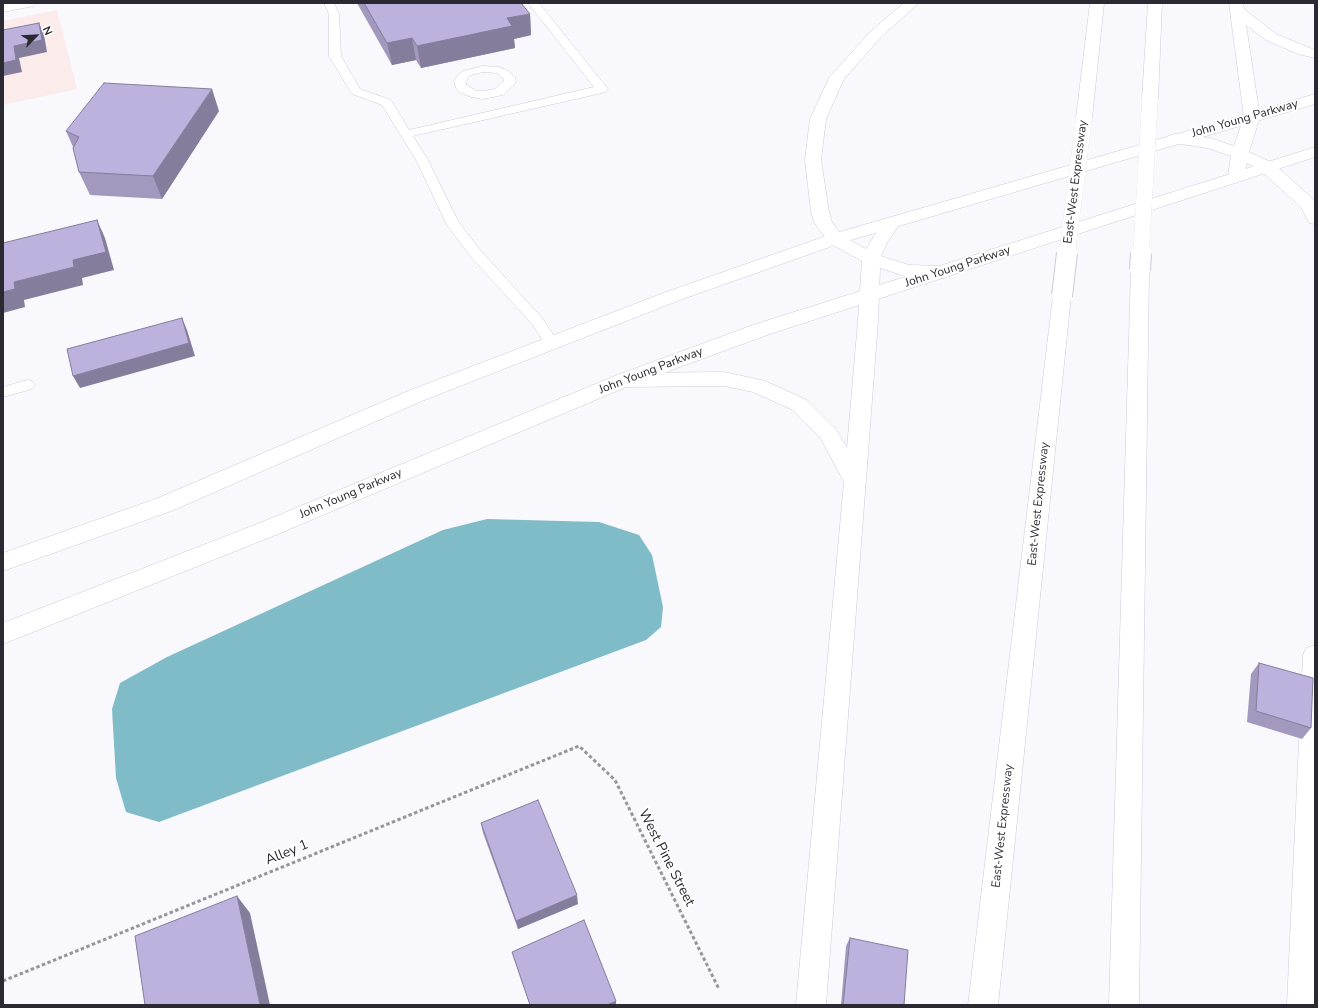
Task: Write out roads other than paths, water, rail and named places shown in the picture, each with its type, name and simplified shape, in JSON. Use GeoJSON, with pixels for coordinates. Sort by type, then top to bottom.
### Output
{"type":"FeatureCollection","features":[{"type":"Feature","properties":{"kind":"main road"},"geometry":{"type":"LineString","coordinates":[[3,8],[29,3]]}},
{"type":"Feature","properties":{"kind":"main road"},"geometry":{"type":"LineString","coordinates":[[912,3],[876,34],[837,78],[818,119],[813,160],[820,212],[823,222],[835,239],[872,259],[908,271],[944,272]]}},
{"type":"Feature","properties":{"kind":"main road","name":"East-West Expressway"},"geometry":{"type":"LineString","coordinates":[[983,1005],[1062,296],[1097,3]]}},
{"type":"Feature","properties":{"kind":"main road"},"geometry":{"type":"LineString","coordinates":[[1124,1005],[1140,270],[1155,3]]}},
{"type":"Feature","properties":{"kind":"main road"},"geometry":{"type":"LineString","coordinates":[[1236,7],[1271,37],[1303,51],[1315,54]]}},
{"type":"Feature","properties":{"kind":"main road"},"geometry":{"type":"LineString","coordinates":[[1236,7],[1252,117],[1240,154],[1236,176]]}},
{"type":"Feature","properties":{"kind":"main road","name":"John Young Parkway"},"geometry":{"type":"LineString","coordinates":[[3,562],[166,504],[414,396],[673,296],[835,239],[1315,99]]}},
{"type":"Feature","properties":{"kind":"main road"},"geometry":{"type":"LineString","coordinates":[[1174,139],[1210,143],[1240,154],[1267,167],[1309,205],[1315,218]]}},
{"type":"Feature","properties":{"kind":"main road","name":"John Young Parkway"},"geometry":{"type":"LineString","coordinates":[[3,634],[270,528],[624,380],[760,330],[869,294],[944,272],[1236,176],[1315,152]]}},
{"type":"Feature","properties":{"kind":"main road"},"geometry":{"type":"LineString","coordinates":[[811,1005],[872,259],[878,243],[891,223]]}},
{"type":"Feature","properties":{"kind":"main road"},"geometry":{"type":"LineString","coordinates":[[624,380],[724,379],[758,386],[800,405],[829,434],[854,481]]}},
{"type":"Feature","properties":{"kind":"main road"},"geometry":{"type":"LineString","coordinates":[[1302,1005],[1315,655]]}},
{"type":"Feature","properties":{"kind":"lane"},"geometry":{"type":"LineString","coordinates":[[330,3],[334,14],[335,56],[356,91],[386,103],[422,160],[452,222],[476,254],[537,321],[552,343]]}},
{"type":"Feature","properties":{"kind":"lane"},"geometry":{"type":"LineString","coordinates":[[406,134],[602,89],[533,3]]}},
{"type":"Feature","properties":{"kind":"lane"},"geometry":{"type":"LineString","coordinates":[[491,94],[503,112]]}},
{"type":"Feature","properties":{"kind":"lane"},"geometry":{"type":"LineString","coordinates":[[3,392],[27,385]]}},
{"type":"Feature","properties":{"kind":"water"},"geometry":{"type":"Polygon","coordinates":[[[487,519],[599,522],[639,535],[652,555],[663,607],[661,627],[646,640],[159,822],[126,812],[116,778],[112,709],[120,683],[167,657],[443,530],[487,519]]]}}]}
